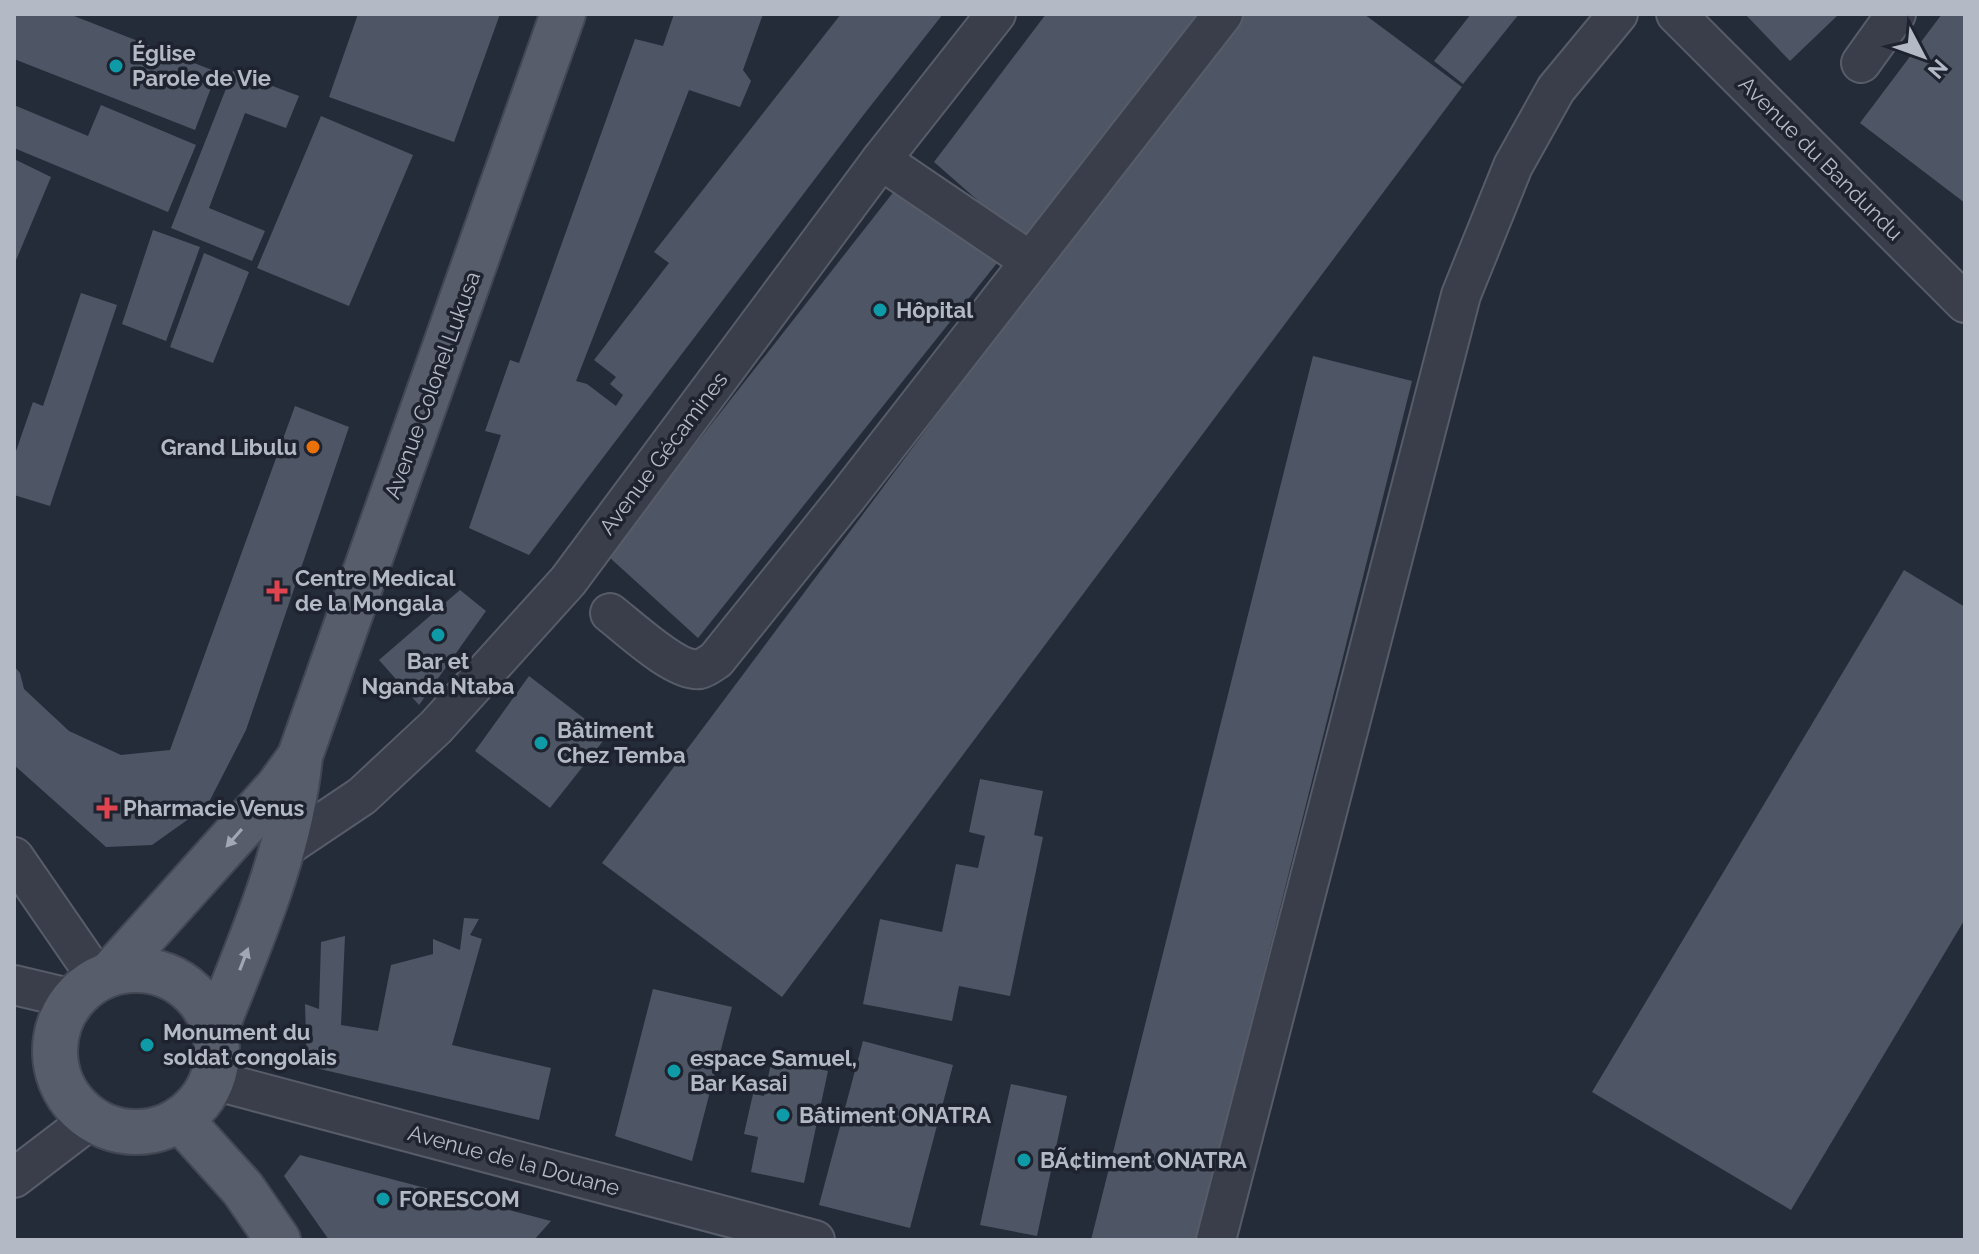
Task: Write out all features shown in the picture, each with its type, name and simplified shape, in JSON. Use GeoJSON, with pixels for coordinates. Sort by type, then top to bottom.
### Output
{"type":"FeatureCollection","features":[{"type":"Feature","properties":{"kind":"main road","name":"Avenue Colonel Lukusa"},"geometry":{"type":"LineString","coordinates":[[215,1031],[283,849],[297,792],[300,756],[563,14]]}},
{"type":"Feature","properties":{"kind":"main road","name":"Avenue Colonel Lukusa"},"geometry":{"type":"LineString","coordinates":[[94,984],[278,787],[300,756]]}},
{"type":"Feature","properties":{"kind":"main road"},"geometry":{"type":"LineString","coordinates":[[143,969],[176,979],[201,1001],[215,1031],[218,1056],[213,1080],[199,1102],[180,1119],[159,1130],[135,1133],[112,1129],[90,1120],[70,1101],[58,1077],[54,1049],[59,1023],[94,984],[143,969]]}},
{"type":"Feature","properties":{"kind":"main road"},"geometry":{"type":"LineString","coordinates":[[180,1119],[243,1189],[278,1240]]}},
{"type":"Feature","properties":{"kind":"street","name":"Avenue Gécamines"},"geometry":{"type":"LineString","coordinates":[[283,849],[362,796],[436,727],[568,581],[881,160],[996,14]]}},
{"type":"Feature","properties":{"kind":"street"},"geometry":{"type":"LineString","coordinates":[[610,613],[661,653],[689,668],[701,669],[716,660],[1223,14]]}},
{"type":"Feature","properties":{"kind":"street"},"geometry":{"type":"LineString","coordinates":[[1216,1240],[1461,295],[1513,166],[1556,89],[1618,14]]}},
{"type":"Feature","properties":{"kind":"street","name":"Avenue du Bandundu"},"geometry":{"type":"LineString","coordinates":[[1676,14],[1965,303]]}},
{"type":"Feature","properties":{"kind":"street"},"geometry":{"type":"LineString","coordinates":[[1861,63],[1896,14]]}},
{"type":"Feature","properties":{"kind":"street"},"geometry":{"type":"LineString","coordinates":[[881,160],[1030,261]]}},
{"type":"Feature","properties":{"kind":"street"},"geometry":{"type":"LineString","coordinates":[[14,857],[94,984]]}},
{"type":"Feature","properties":{"kind":"street"},"geometry":{"type":"LineString","coordinates":[[14,985],[94,984]]}},
{"type":"Feature","properties":{"kind":"street","name":"Avenue de la Douane"},"geometry":{"type":"LineString","coordinates":[[213,1080],[815,1240]]}},
{"type":"Feature","properties":{"kind":"street"},"geometry":{"type":"LineString","coordinates":[[14,1178],[90,1120]]}},
{"type":"Feature","properties":{"kind":"building","name":"Église Parole de Vie"},"geometry":{"type":"Polygon","coordinates":[[[14,14],[69,14],[217,72],[195,130],[14,59],[14,14]]]}},
{"type":"Feature","properties":{"kind":"building"},"geometry":{"type":"Polygon","coordinates":[[[358,14],[500,14],[454,142],[329,97],[358,14]]]}},
{"type":"Feature","properties":{"kind":"building"},"geometry":{"type":"Polygon","coordinates":[[[674,14],[763,14],[743,70],[751,81],[740,107],[689,90],[576,381],[587,384],[616,406],[623,395],[610,384],[616,377],[594,360],[669,263],[654,252],[841,14],[943,14],[529,555],[469,528],[501,435],[485,431],[510,360],[519,363],[635,39],[663,46],[674,14]]]}},
{"type":"Feature","properties":{"kind":"building"},"geometry":{"type":"Polygon","coordinates":[[[1046,14],[1199,14],[1029,245],[934,162],[1046,14]]]}},
{"type":"Feature","properties":{"kind":"building"},"geometry":{"type":"Polygon","coordinates":[[[1237,14],[1364,14],[1462,87],[782,997],[602,863],[1237,14]]]}},
{"type":"Feature","properties":{"kind":"building"},"geometry":{"type":"Polygon","coordinates":[[[1471,14],[1519,14],[1463,84],[1434,61],[1471,14]]]}},
{"type":"Feature","properties":{"kind":"building"},"geometry":{"type":"Polygon","coordinates":[[[1745,14],[1839,14],[1790,61],[1745,14]]]}},
{"type":"Feature","properties":{"kind":"building"},"geometry":{"type":"Polygon","coordinates":[[[1942,14],[1965,14],[1965,203],[1860,123],[1942,14]]]}},
{"type":"Feature","properties":{"kind":"building"},"geometry":{"type":"Polygon","coordinates":[[[233,71],[299,96],[286,128],[245,113],[209,208],[265,231],[252,261],[171,228],[233,71]]]}},
{"type":"Feature","properties":{"kind":"building"},"geometry":{"type":"Polygon","coordinates":[[[14,105],[88,136],[101,105],[196,145],[168,212],[14,148],[14,105]]]}},
{"type":"Feature","properties":{"kind":"building"},"geometry":{"type":"Polygon","coordinates":[[[321,116],[413,155],[349,306],[257,268],[321,116]]]}},
{"type":"Feature","properties":{"kind":"building"},"geometry":{"type":"Polygon","coordinates":[[[14,159],[51,177],[14,265],[14,159]]]}},
{"type":"Feature","properties":{"kind":"building"},"geometry":{"type":"Polygon","coordinates":[[[899,185],[1001,258],[698,638],[608,556],[899,185]]]}},
{"type":"Feature","properties":{"kind":"building"},"geometry":{"type":"Polygon","coordinates":[[[153,230],[200,247],[166,341],[122,324],[153,230]]]}},
{"type":"Feature","properties":{"kind":"building"},"geometry":{"type":"Polygon","coordinates":[[[204,253],[249,272],[213,363],[170,347],[204,253]]]}},
{"type":"Feature","properties":{"kind":"building"},"geometry":{"type":"Polygon","coordinates":[[[81,293],[117,305],[50,506],[14,495],[14,457],[33,402],[43,406],[81,293]]]}},
{"type":"Feature","properties":{"kind":"building"},"geometry":{"type":"Polygon","coordinates":[[[1313,356],[1412,381],[1197,1240],[1091,1240],[1313,356]]]}},
{"type":"Feature","properties":{"kind":"building"},"geometry":{"type":"Polygon","coordinates":[[[295,406],[349,427],[246,730],[207,806],[152,845],[106,847],[14,765],[14,666],[20,673],[24,689],[69,731],[121,755],[170,750],[295,406]]]}},
{"type":"Feature","properties":{"kind":"building"},"geometry":{"type":"Polygon","coordinates":[[[1904,570],[1965,607],[1965,919],[1791,1210],[1592,1092],[1904,570]]]}},
{"type":"Feature","properties":{"kind":"building","name":"Bar et Nganda Ntaba"},"geometry":{"type":"Polygon","coordinates":[[[460,590],[486,611],[419,705],[379,660],[460,590]]]}},
{"type":"Feature","properties":{"kind":"building","name":"Bâtiment Chez Temba"},"geometry":{"type":"Polygon","coordinates":[[[529,676],[607,736],[550,808],[475,751],[529,676]]]}},
{"type":"Feature","properties":{"kind":"building"},"geometry":{"type":"Polygon","coordinates":[[[980,779],[1043,791],[1034,835],[1043,837],[1010,996],[959,986],[952,1021],[863,1004],[880,919],[942,932],[956,864],[978,868],[985,836],[969,832],[980,779]]]}},
{"type":"Feature","properties":{"kind":"building"},"geometry":{"type":"Polygon","coordinates":[[[464,918],[479,919],[470,935],[482,939],[452,1045],[551,1068],[539,1120],[307,1066],[305,1004],[319,1009],[321,942],[345,936],[341,1025],[378,1031],[391,965],[433,954],[433,939],[460,950],[464,918]]]}},
{"type":"Feature","properties":{"kind":"building","name":"espace Samuel, Bar Kasai"},"geometry":{"type":"Polygon","coordinates":[[[653,989],[732,1007],[692,1161],[615,1136],[653,989]]]}},
{"type":"Feature","properties":{"kind":"building"},"geometry":{"type":"Polygon","coordinates":[[[863,1041],[953,1065],[910,1228],[819,1205],[863,1041]]]}},
{"type":"Feature","properties":{"kind":"building","name":"Bâtiment ONATRA"},"geometry":{"type":"Polygon","coordinates":[[[772,1059],[828,1071],[804,1183],[751,1172],[758,1137],[744,1134],[753,1094],[764,1096],[772,1059]]]}},
{"type":"Feature","properties":{"kind":"building","name":"BÃ¢timent ONATRA"},"geometry":{"type":"Polygon","coordinates":[[[1011,1084],[1067,1096],[1037,1236],[980,1225],[1011,1084]]]}},
{"type":"Feature","properties":{"kind":"building","name":"FORESCOM"},"geometry":{"type":"Polygon","coordinates":[[[300,1155],[551,1221],[534,1240],[329,1240],[284,1176],[300,1155]]]}},
{"type":"Feature","properties":{"kind":"place","name":"Église Parole de Vie"},"geometry":{"type":"Point","coordinates":[116,66]}},
{"type":"Feature","properties":{"kind":"place","name":"Hôpital"},"geometry":{"type":"Point","coordinates":[880,310]}},
{"type":"Feature","properties":{"kind":"place","name":"Grand Libulu"},"geometry":{"type":"Point","coordinates":[313,447]}},
{"type":"Feature","properties":{"kind":"place","name":"Centre Medical de la Mongala"},"geometry":{"type":"Point","coordinates":[277,591]}},
{"type":"Feature","properties":{"kind":"place","name":"Bar et Nganda Ntaba"},"geometry":{"type":"Point","coordinates":[438,635]}},
{"type":"Feature","properties":{"kind":"place","name":"Bâtiment Chez Temba"},"geometry":{"type":"Point","coordinates":[541,743]}},
{"type":"Feature","properties":{"kind":"place","name":"Pharmacie Venus"},"geometry":{"type":"Point","coordinates":[107,808]}},
{"type":"Feature","properties":{"kind":"place","name":"Monument du soldat congolais"},"geometry":{"type":"Point","coordinates":[147,1045]}},
{"type":"Feature","properties":{"kind":"place","name":"espace Samuel, Bar Kasai"},"geometry":{"type":"Point","coordinates":[674,1071]}},
{"type":"Feature","properties":{"kind":"place","name":"Bâtiment ONATRA"},"geometry":{"type":"Point","coordinates":[783,1115]}},
{"type":"Feature","properties":{"kind":"place","name":"BÃ¢timent ONATRA"},"geometry":{"type":"Point","coordinates":[1024,1160]}},
{"type":"Feature","properties":{"kind":"place","name":"FORESCOM"},"geometry":{"type":"Point","coordinates":[383,1199]}}]}
